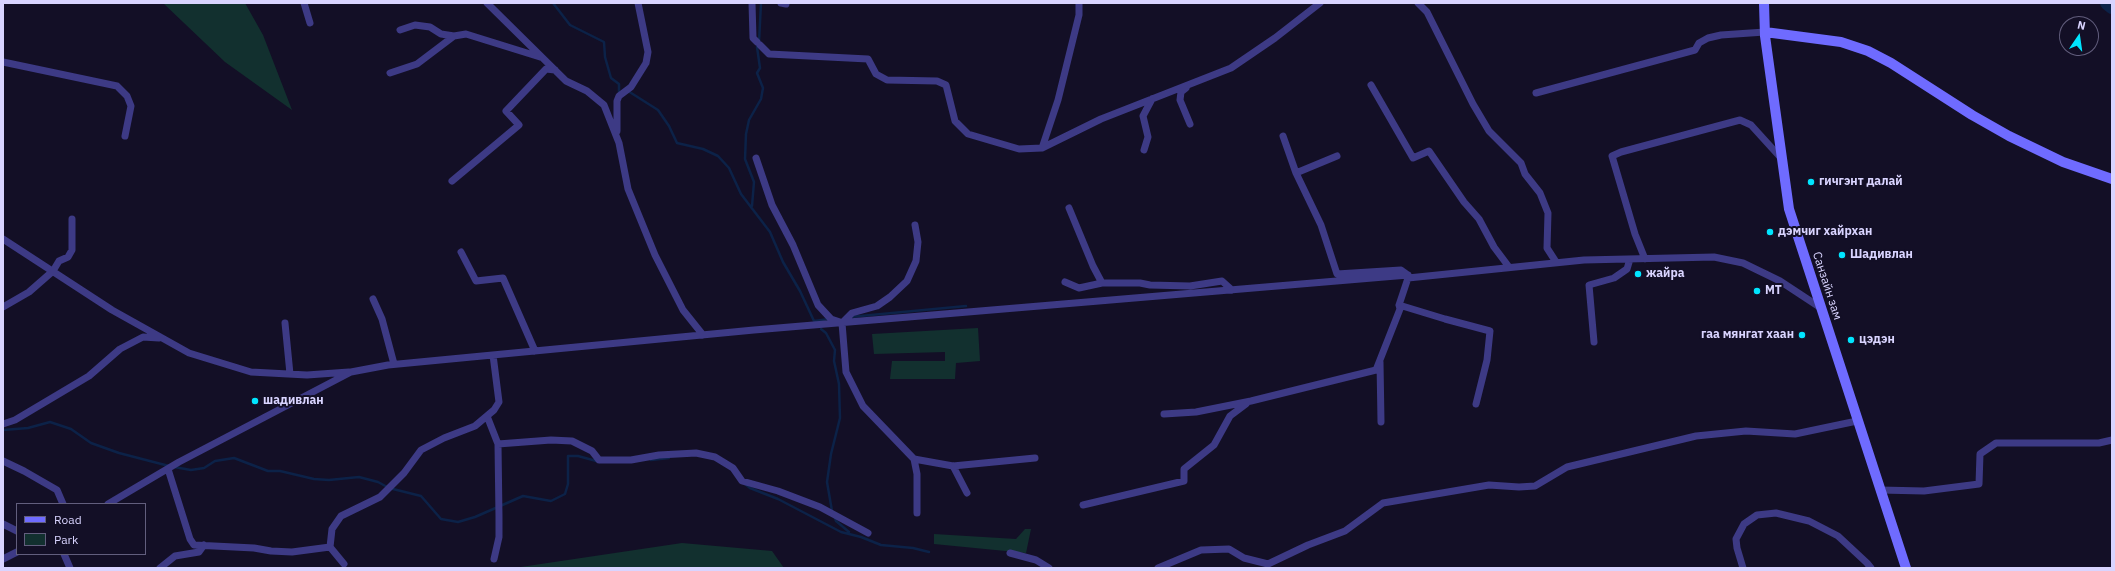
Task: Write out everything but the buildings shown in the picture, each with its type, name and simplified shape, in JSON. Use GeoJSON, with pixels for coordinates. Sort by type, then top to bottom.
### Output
{"type":"FeatureCollection","features":[{"type":"Feature","properties":{"kind":"main road","name":"Санзайн зам"},"geometry":{"type":"LineString","coordinates":[[1764,3],[1765,32],[1789,209],[1906,568]]}},
{"type":"Feature","properties":{"kind":"main road"},"geometry":{"type":"LineString","coordinates":[[1765,32],[1842,42],[1868,51],[1891,62],[1972,115],[2009,136],[2063,162],[2112,179]]}},
{"type":"Feature","properties":{"kind":"street"},"geometry":{"type":"LineString","coordinates":[[304,3],[310,23]]}},
{"type":"Feature","properties":{"kind":"street"},"geometry":{"type":"LineString","coordinates":[[488,3],[566,81],[587,91],[604,105],[619,143]]}},
{"type":"Feature","properties":{"kind":"street"},"geometry":{"type":"LineString","coordinates":[[643,3],[639,3],[648,52],[646,63],[631,87],[619,96],[617,101],[616,121],[619,143],[628,189],[655,255],[683,310],[703,335]]}},
{"type":"Feature","properties":{"kind":"street"},"geometry":{"type":"LineString","coordinates":[[752,3],[753,38],[769,54],[868,59],[876,74],[887,80],[937,81],[946,85],[955,121],[968,134],[1019,149],[1042,148],[1101,119],[1231,68],[1275,38],[1320,3]]}},
{"type":"Feature","properties":{"kind":"street"},"geometry":{"type":"LineString","coordinates":[[1042,148],[1058,100],[1079,15],[1079,3]]}},
{"type":"Feature","properties":{"kind":"street"},"geometry":{"type":"LineString","coordinates":[[1418,3],[1427,12],[1473,104],[1489,131],[1521,163],[1525,174],[1540,193],[1548,213],[1547,248],[1556,262]]}},
{"type":"Feature","properties":{"kind":"street"},"geometry":{"type":"LineString","coordinates":[[400,30],[415,25],[454,36],[466,34],[542,57]]}},
{"type":"Feature","properties":{"kind":"street"},"geometry":{"type":"LineString","coordinates":[[1536,93],[1695,50],[1700,43],[1708,38],[1728,34],[1765,32]]}},
{"type":"Feature","properties":{"kind":"street"},"geometry":{"type":"LineString","coordinates":[[390,73],[417,64],[454,36]]}},
{"type":"Feature","properties":{"kind":"street"},"geometry":{"type":"LineString","coordinates":[[3,62],[117,86],[127,96],[131,106],[125,136]]}},
{"type":"Feature","properties":{"kind":"street"},"geometry":{"type":"LineString","coordinates":[[452,181],[519,125],[506,111],[546,69],[555,70]]}},
{"type":"Feature","properties":{"kind":"street"},"geometry":{"type":"LineString","coordinates":[[1190,124],[1180,100],[1181,92],[1191,84]]}},
{"type":"Feature","properties":{"kind":"street"},"geometry":{"type":"LineString","coordinates":[[1371,85],[1413,158],[1429,152],[1464,202],[1479,219],[1494,248],[1510,267]]}},
{"type":"Feature","properties":{"kind":"street"},"geometry":{"type":"LineString","coordinates":[[1144,150],[1148,137],[1143,116],[1152,99]]}},
{"type":"Feature","properties":{"kind":"street"},"geometry":{"type":"LineString","coordinates":[[1645,259],[1635,234],[1612,156],[1621,152],[1740,120],[1751,125],[1782,158]]}},
{"type":"Feature","properties":{"kind":"street"},"geometry":{"type":"LineString","coordinates":[[1283,136],[1296,173],[1321,225],[1336,274],[1401,270],[1408,277]]}},
{"type":"Feature","properties":{"kind":"street"},"geometry":{"type":"LineString","coordinates":[[1296,173],[1337,156]]}},
{"type":"Feature","properties":{"kind":"street"},"geometry":{"type":"LineString","coordinates":[[756,158],[772,205],[796,252],[818,305],[831,319],[842,323]]}},
{"type":"Feature","properties":{"kind":"street"},"geometry":{"type":"LineString","coordinates":[[1069,208],[1093,266],[1102,283]]}},
{"type":"Feature","properties":{"kind":"street"},"geometry":{"type":"LineString","coordinates":[[3,307],[29,292],[53,271],[59,261],[68,257],[72,250],[72,219]]}},
{"type":"Feature","properties":{"kind":"street"},"geometry":{"type":"LineString","coordinates":[[915,225],[918,242],[917,255],[907,281],[890,297],[877,306],[852,313],[842,323],[846,372],[863,406],[914,459],[917,474],[917,513]]}},
{"type":"Feature","properties":{"kind":"street"},"geometry":{"type":"LineString","coordinates":[[3,239],[112,310],[189,353],[251,372],[290,374],[351,372],[394,364],[703,335],[1232,290],[1408,277],[1556,262],[1714,257],[1743,263],[1780,281],[1821,308]]}},
{"type":"Feature","properties":{"kind":"street"},"geometry":{"type":"LineString","coordinates":[[461,252],[476,281],[503,278],[535,351]]}},
{"type":"Feature","properties":{"kind":"street"},"geometry":{"type":"LineString","coordinates":[[1594,342],[1589,285],[1614,278],[1627,269],[1630,259]]}},
{"type":"Feature","properties":{"kind":"street"},"geometry":{"type":"LineString","coordinates":[[1164,414],[1196,412],[1251,401],[1376,370],[1400,309],[1408,277]]}},
{"type":"Feature","properties":{"kind":"street"},"geometry":{"type":"LineString","coordinates":[[1065,282],[1079,288],[1102,283],[1140,283],[1150,285],[1190,286],[1222,281],[1232,290]]}},
{"type":"Feature","properties":{"kind":"street"},"geometry":{"type":"LineString","coordinates":[[373,299],[382,319],[394,364]]}},
{"type":"Feature","properties":{"kind":"street"},"geometry":{"type":"LineString","coordinates":[[1400,305],[1490,331],[1487,360],[1476,404]]}},
{"type":"Feature","properties":{"kind":"street"},"geometry":{"type":"LineString","coordinates":[[285,323],[290,374]]}},
{"type":"Feature","properties":{"kind":"street"},"geometry":{"type":"LineString","coordinates":[[3,424],[15,420],[89,376],[120,349],[143,337],[161,338]]}},
{"type":"Feature","properties":{"kind":"street"},"geometry":{"type":"LineString","coordinates":[[344,564],[330,547],[332,528],[341,516],[380,497],[404,473],[421,450],[444,438],[474,426],[494,410],[499,402],[493,355]]}},
{"type":"Feature","properties":{"kind":"street"},"geometry":{"type":"LineString","coordinates":[[1380,362],[1381,422]]}},
{"type":"Feature","properties":{"kind":"street"},"geometry":{"type":"LineString","coordinates":[[110,503],[168,469],[351,372]]}},
{"type":"Feature","properties":{"kind":"street"},"geometry":{"type":"LineString","coordinates":[[1083,505],[1184,481],[1184,469],[1214,445],[1230,416],[1237,409],[1251,401]]}},
{"type":"Feature","properties":{"kind":"street"},"geometry":{"type":"LineString","coordinates":[[487,416],[498,444],[499,517],[498,537],[494,559]]}},
{"type":"Feature","properties":{"kind":"street"},"geometry":{"type":"LineString","coordinates":[[1158,568],[1201,550],[1229,549],[1244,558],[1268,564],[1308,545],[1345,530],[1383,503],[1489,485],[1520,487],[1535,486],[1567,467],[1688,438],[1746,431],[1795,434],[1858,421]]}},
{"type":"Feature","properties":{"kind":"street"},"geometry":{"type":"LineString","coordinates":[[498,444],[551,440],[572,441],[592,451],[599,460],[696,453],[715,457],[733,468],[742,481],[778,491],[820,507],[868,533]]}},
{"type":"Feature","properties":{"kind":"street"},"geometry":{"type":"LineString","coordinates":[[1880,490],[1924,491],[1978,484],[1980,454],[1996,443],[2099,442],[2112,440]]}},
{"type":"Feature","properties":{"kind":"street"},"geometry":{"type":"LineString","coordinates":[[914,459],[953,466],[1035,458]]}},
{"type":"Feature","properties":{"kind":"street"},"geometry":{"type":"LineString","coordinates":[[3,461],[24,471],[56,490],[62,503]]}},
{"type":"Feature","properties":{"kind":"street"},"geometry":{"type":"LineString","coordinates":[[953,466],[967,493]]}},
{"type":"Feature","properties":{"kind":"street"},"geometry":{"type":"LineString","coordinates":[[168,469],[190,539],[194,545],[254,548],[271,552],[292,552],[330,547]]}},
{"type":"Feature","properties":{"kind":"street"},"geometry":{"type":"LineString","coordinates":[[1743,568],[1736,548],[1736,539],[1744,524],[1757,515],[1776,513],[1809,521],[1838,536],[1867,562],[1871,568]]}},
{"type":"Feature","properties":{"kind":"street"},"geometry":{"type":"LineString","coordinates":[[3,524],[16,530]]}},
{"type":"Feature","properties":{"kind":"street"},"geometry":{"type":"LineString","coordinates":[[160,568],[175,556],[198,552],[204,545]]}},
{"type":"Feature","properties":{"kind":"street"},"geometry":{"type":"LineString","coordinates":[[3,559],[16,552]]}},
{"type":"Feature","properties":{"kind":"street"},"geometry":{"type":"LineString","coordinates":[[1010,553],[1036,560],[1049,568]]}},
{"type":"Feature","properties":{"kind":"street"},"geometry":{"type":"LineString","coordinates":[[64,555],[70,568]]}},
{"type":"Feature","properties":{"kind":"green space"},"geometry":{"type":"Polygon","coordinates":[[[163,3],[245,3],[263,35],[292,110],[225,62],[163,3]]]}},
{"type":"Feature","properties":{"kind":"green space"},"geometry":{"type":"Polygon","coordinates":[[[978,328],[980,361],[956,363],[955,379],[890,379],[892,361],[945,361],[945,352],[874,354],[872,334],[978,328]]]}},
{"type":"Feature","properties":{"kind":"green space"},"geometry":{"type":"Polygon","coordinates":[[[1025,529],[1031,529],[1026,553],[934,544],[934,534],[1016,539],[1025,529]]]}},
{"type":"Feature","properties":{"kind":"green space"},"geometry":{"type":"Polygon","coordinates":[[[682,543],[772,551],[784,568],[514,568],[682,543]]]}},
{"type":"Feature","properties":{"kind":"waterway"},"geometry":{"type":"LineString","coordinates":[[553,3],[570,25],[604,42],[605,57],[611,78],[619,84],[619,94]]}},
{"type":"Feature","properties":{"kind":"waterway"},"geometry":{"type":"LineString","coordinates":[[752,206],[754,182],[745,159],[746,134],[749,120],[761,99],[763,88],[757,73],[760,68],[757,47],[759,42],[761,3]]}},
{"type":"Feature","properties":{"kind":"waterway"},"geometry":{"type":"LineString","coordinates":[[2107,3],[2112,7]]}},
{"type":"Feature","properties":{"kind":"waterway"},"geometry":{"type":"LineString","coordinates":[[628,91],[658,110],[669,126],[677,143],[703,149],[718,156],[729,168],[741,194],[770,232],[783,262],[800,291],[814,321],[829,319]]}},
{"type":"Feature","properties":{"kind":"waterway"},"geometry":{"type":"LineString","coordinates":[[850,317],[966,306]]}},
{"type":"Feature","properties":{"kind":"waterway"},"geometry":{"type":"LineString","coordinates":[[821,329],[826,333],[835,350],[834,361],[839,384],[840,418],[831,454],[827,482],[832,511]]}},
{"type":"Feature","properties":{"kind":"waterway"},"geometry":{"type":"LineString","coordinates":[[3,430],[28,428],[50,422],[71,429],[91,443],[119,453],[169,466]]}},
{"type":"Feature","properties":{"kind":"waterway"},"geometry":{"type":"LineString","coordinates":[[174,467],[191,470],[204,468],[215,461],[234,458],[268,471],[280,471],[314,479],[329,480],[359,477],[378,482],[389,488],[421,496],[441,519],[458,522],[475,517],[523,496],[551,501],[565,494],[568,484],[568,456],[578,456],[600,462]]}},
{"type":"Feature","properties":{"kind":"waterway"},"geometry":{"type":"LineString","coordinates":[[651,460],[669,458]]}},
{"type":"Feature","properties":{"kind":"waterway"},"geometry":{"type":"LineString","coordinates":[[745,484],[750,488],[778,499],[841,532],[861,537]]}},
{"type":"Feature","properties":{"kind":"waterway"},"geometry":{"type":"LineString","coordinates":[[835,518],[836,521],[849,532]]}},
{"type":"Feature","properties":{"kind":"waterway"},"geometry":{"type":"LineString","coordinates":[[861,537],[881,545],[913,548],[929,552]]}},
{"type":"Feature","properties":{"kind":"place","name":"гичгэнт далай"},"geometry":{"type":"Point","coordinates":[1811,182]}},
{"type":"Feature","properties":{"kind":"place","name":"дэмчиг хайрхан"},"geometry":{"type":"Point","coordinates":[1770,232]}},
{"type":"Feature","properties":{"kind":"place","name":"Шадивлан"},"geometry":{"type":"Point","coordinates":[1842,255]}},
{"type":"Feature","properties":{"kind":"place","name":"жайра"},"geometry":{"type":"Point","coordinates":[1638,274]}},
{"type":"Feature","properties":{"kind":"place","name":"MT"},"geometry":{"type":"Point","coordinates":[1757,291]}},
{"type":"Feature","properties":{"kind":"place","name":"гаа мянгат хаан"},"geometry":{"type":"Point","coordinates":[1802,335]}},
{"type":"Feature","properties":{"kind":"place","name":"цэдэн"},"geometry":{"type":"Point","coordinates":[1851,340]}},
{"type":"Feature","properties":{"kind":"place","name":"шадивлан"},"geometry":{"type":"Point","coordinates":[255,401]}}]}
